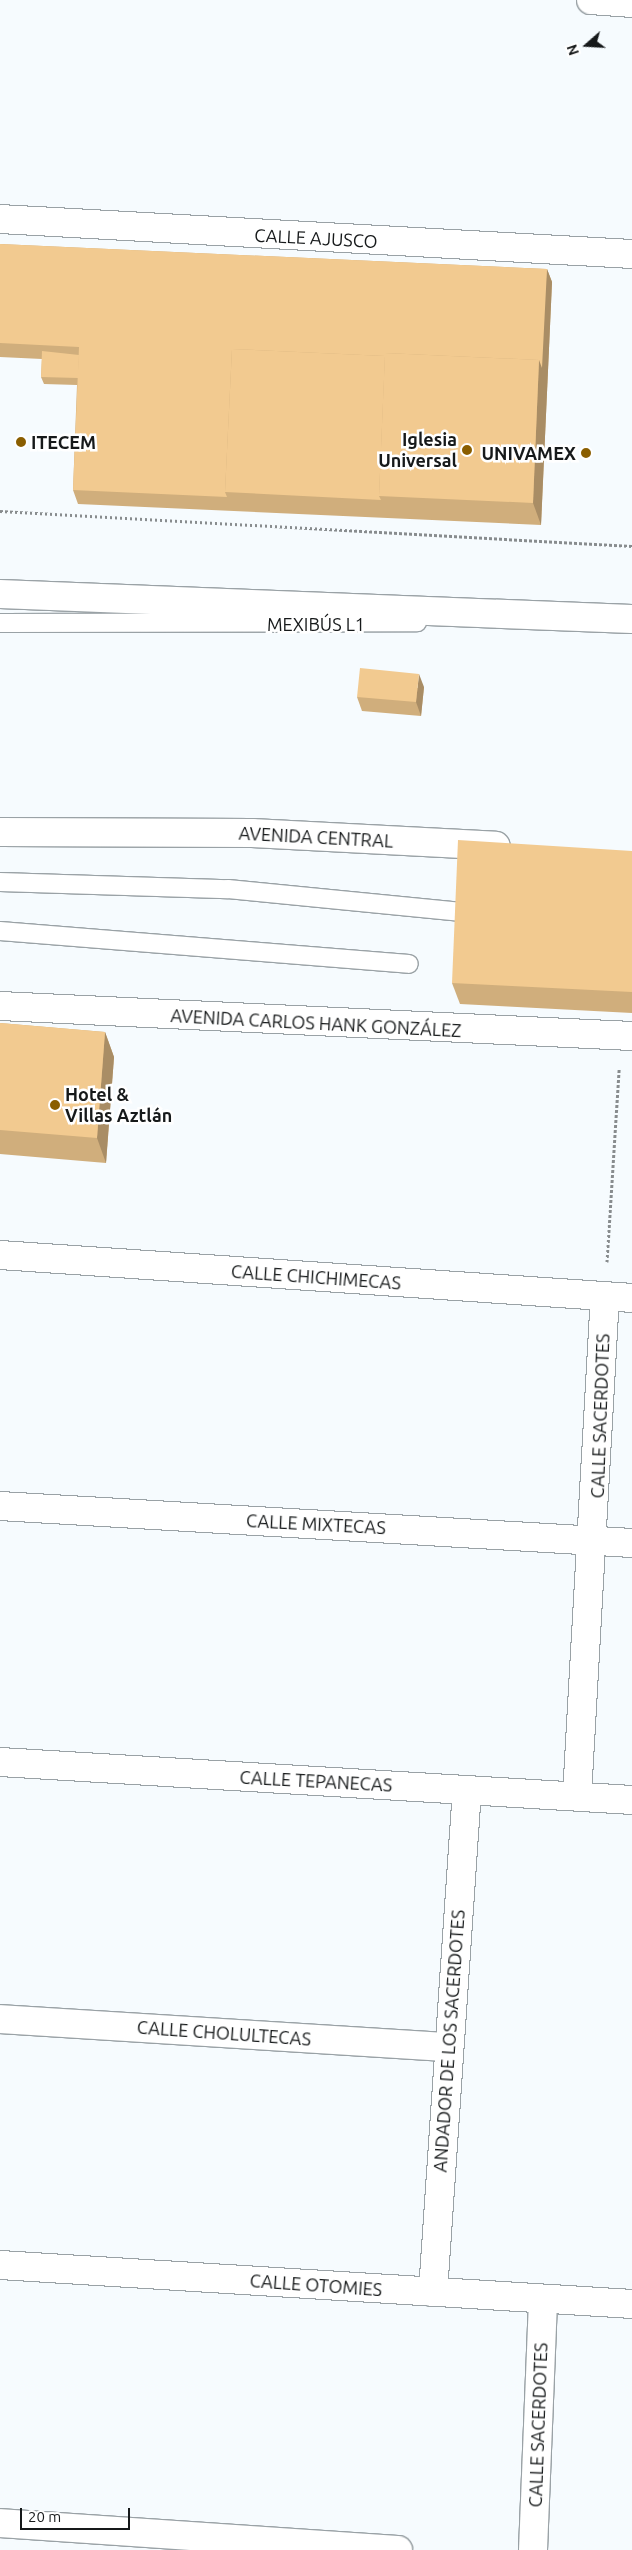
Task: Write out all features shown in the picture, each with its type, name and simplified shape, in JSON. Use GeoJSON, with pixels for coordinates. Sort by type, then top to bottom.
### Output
{"type":"FeatureCollection","features":[{"type":"Feature","properties":{"kind":"main road"},"geometry":{"type":"LineString","coordinates":[[591,0],[632,2]]}},
{"type":"Feature","properties":{"kind":"main road","name":"CALLE AJUSCO"},"geometry":{"type":"LineString","coordinates":[[0,218],[632,254]]}},
{"type":"Feature","properties":{"kind":"main road"},"geometry":{"type":"LineString","coordinates":[[0,594],[632,619]]}},
{"type":"Feature","properties":{"kind":"main road","name":"AVENIDA CENTRAL"},"geometry":{"type":"LineString","coordinates":[[0,832],[252,833],[525,847]]}},
{"type":"Feature","properties":{"kind":"main road","name":"AVENIDA CARLOS HANK GONZÁLEZ"},"geometry":{"type":"LineString","coordinates":[[0,1006],[627,1036]]}},
{"type":"Feature","properties":{"kind":"main road","name":"CALLE CHICHIMECAS"},"geometry":{"type":"LineString","coordinates":[[0,1255],[632,1298]]}},
{"type":"Feature","properties":{"kind":"main road","name":"CALLE SACERDOTES"},"geometry":{"type":"LineString","coordinates":[[577,1796],[594,1540],[605,1297]]}},
{"type":"Feature","properties":{"kind":"main road","name":"CALLE MIXTECAS"},"geometry":{"type":"LineString","coordinates":[[0,1506],[632,1543]]}},
{"type":"Feature","properties":{"kind":"main road","name":"CALLE TEPANECAS"},"geometry":{"type":"LineString","coordinates":[[0,1762],[632,1800]]}},
{"type":"Feature","properties":{"kind":"main road","name":"ANDADOR DE LOS SACERDOTES"},"geometry":{"type":"LineString","coordinates":[[433,2292],[447,2047],[467,1790]]}},
{"type":"Feature","properties":{"kind":"main road","name":"CALLE CHOLULTECAS"},"geometry":{"type":"LineString","coordinates":[[0,2019],[447,2047]]}},
{"type":"Feature","properties":{"kind":"main road","name":"CALLE OTOMIES"},"geometry":{"type":"LineString","coordinates":[[0,2265],[433,2292],[543,2301],[632,2304]]}},
{"type":"Feature","properties":{"kind":"main road","name":"CALLE SACERDOTES"},"geometry":{"type":"LineString","coordinates":[[532,2550],[543,2301]]}},
{"type":"Feature","properties":{"kind":"main road"},"geometry":{"type":"LineString","coordinates":[[0,2523],[398,2550]]}},
{"type":"Feature","properties":{"kind":"lane","name":"MEXIBÚS L1"},"geometry":{"type":"LineString","coordinates":[[0,623],[366,625],[632,610]]}},
{"type":"Feature","properties":{"kind":"lane"},"geometry":{"type":"LineString","coordinates":[[0,882],[228,890],[462,912]]}},
{"type":"Feature","properties":{"kind":"lane"},"geometry":{"type":"LineString","coordinates":[[0,932],[409,964]]}},
{"type":"Feature","properties":{"kind":"path"},"geometry":{"type":"LineString","coordinates":[[0,511],[632,546]]}},
{"type":"Feature","properties":{"kind":"path"},"geometry":{"type":"LineString","coordinates":[[605,1297],[627,1036]]}},
{"type":"Feature","properties":{"kind":"building"},"geometry":{"type":"Polygon","coordinates":[[[0,244],[547,269],[542,368],[539,360],[385,353],[385,356],[232,349],[225,492],[227,497],[73,490],[79,347],[0,343],[0,244]]]}},
{"type":"Feature","properties":{"kind":"building"},"geometry":{"type":"Polygon","coordinates":[[[232,349],[385,356],[379,496],[381,500],[225,492],[232,349]]]}},
{"type":"Feature","properties":{"kind":"building"},"geometry":{"type":"Polygon","coordinates":[[[42,351],[79,355],[78,378],[41,377],[42,351]]]}},
{"type":"Feature","properties":{"kind":"building","name":"Iglesia Universal"},"geometry":{"type":"Polygon","coordinates":[[[385,353],[539,360],[533,503],[379,496],[385,353]]]}},
{"type":"Feature","properties":{"kind":"building"},"geometry":{"type":"Polygon","coordinates":[[[360,668],[419,674],[416,702],[357,697],[360,668]]]}},
{"type":"Feature","properties":{"kind":"building"},"geometry":{"type":"Polygon","coordinates":[[[458,840],[632,851],[632,992],[452,983],[458,840]]]}},
{"type":"Feature","properties":{"kind":"building","name":"Hotel & Villas Aztlán"},"geometry":{"type":"Polygon","coordinates":[[[0,1023],[105,1032],[97,1138],[0,1130],[0,1023]]]}},
{"type":"Feature","properties":{"kind":"place","name":"ITECEM"},"geometry":{"type":"Point","coordinates":[21,442]}},
{"type":"Feature","properties":{"kind":"place","name":"Iglesia Universal"},"geometry":{"type":"Point","coordinates":[467,450]}},
{"type":"Feature","properties":{"kind":"place","name":"UNIVAMEX"},"geometry":{"type":"Point","coordinates":[586,453]}},
{"type":"Feature","properties":{"kind":"place","name":"Hotel & Villas Aztlán"},"geometry":{"type":"Point","coordinates":[55,1105]}}]}
